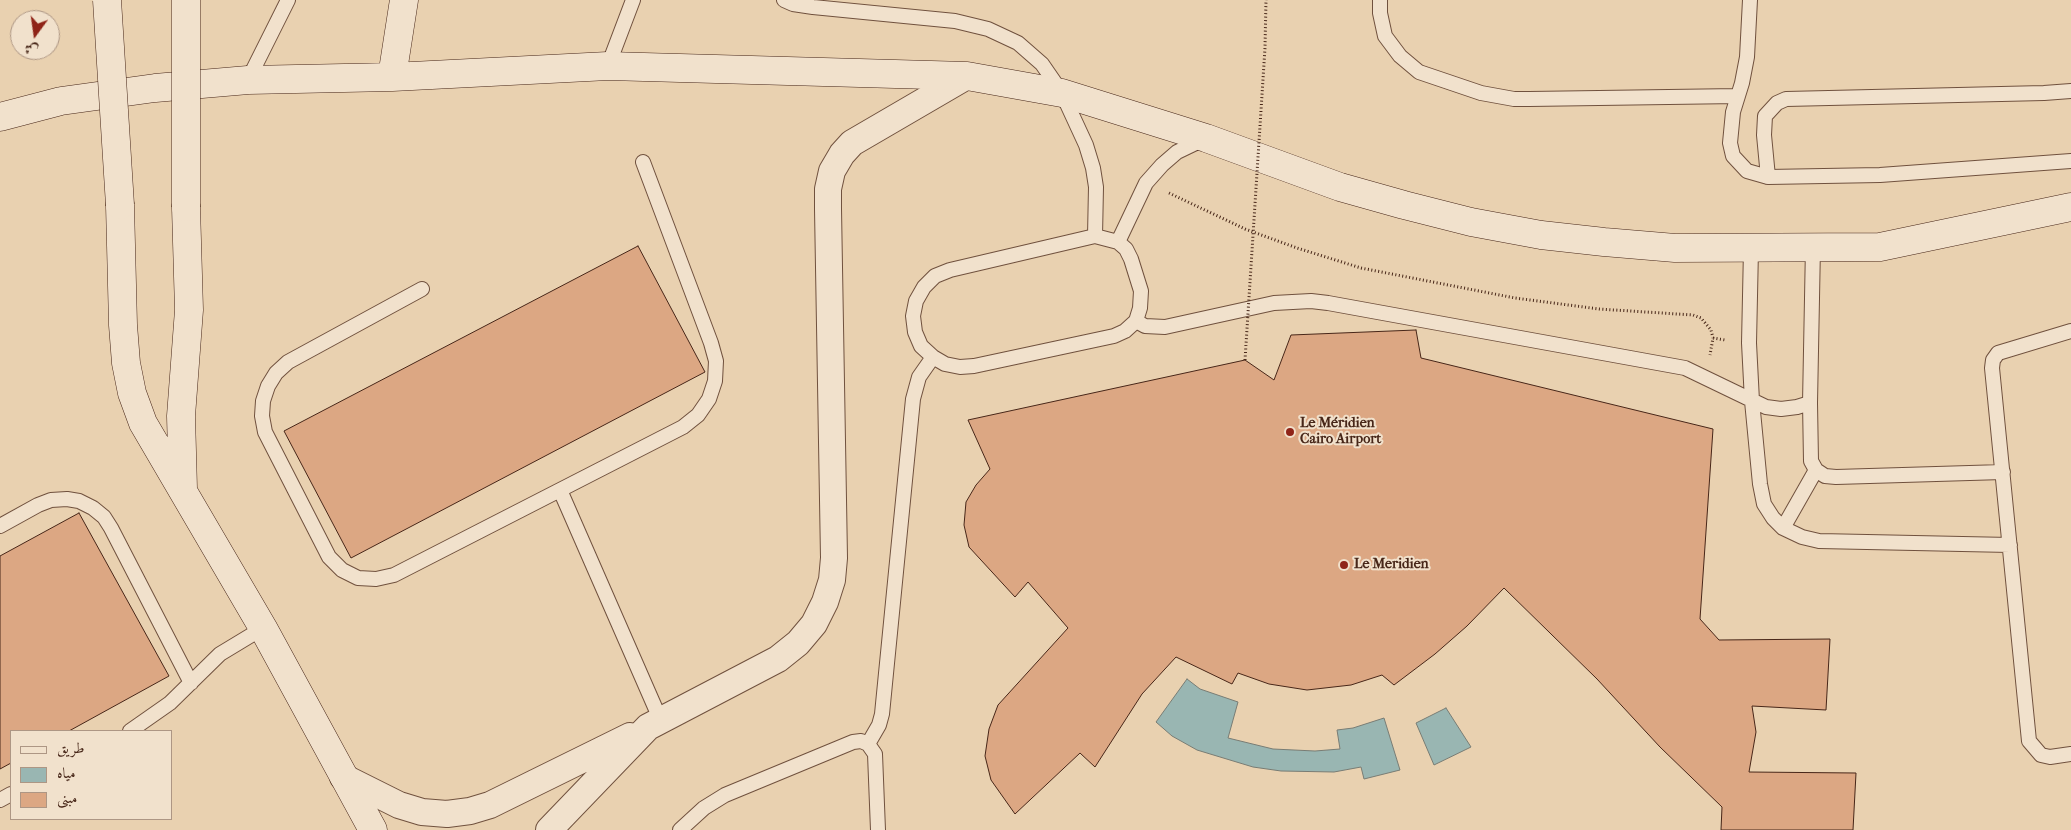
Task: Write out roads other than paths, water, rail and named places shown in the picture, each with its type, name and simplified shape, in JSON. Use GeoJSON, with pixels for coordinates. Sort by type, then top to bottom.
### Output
{"type":"FeatureCollection","features":[{"type":"Feature","properties":{"kind":"main road"},"geometry":{"type":"LineString","coordinates":[[107,0],[120,205],[123,325],[126,363],[132,393],[143,423],[184,490],[263,628],[373,830]]}},
{"type":"Feature","properties":{"kind":"main road"},"geometry":{"type":"LineString","coordinates":[[184,490],[182,416],[189,317],[186,207],[186,0]]}},
{"type":"Feature","properties":{"kind":"main road"},"geometry":{"type":"LineString","coordinates":[[392,76],[404,0]]}},
{"type":"Feature","properties":{"kind":"main road"},"geometry":{"type":"LineString","coordinates":[[0,117],[61,101],[154,88],[248,80],[392,76],[608,66],[967,76],[1062,93],[1206,138],[1340,187],[1471,222],[1604,242],[1675,248],[1880,247],[2071,207]]}},
{"type":"Feature","properties":{"kind":"street"},"geometry":{"type":"LineString","coordinates":[[343,777],[399,805],[422,812],[447,814],[470,811],[490,805],[654,724],[778,660],[798,643],[814,624],[825,602],[832,580],[834,558],[828,189],[832,171],[842,154],[852,143],[967,76]]}},
{"type":"Feature","properties":{"kind":"street"},"geometry":{"type":"LineString","coordinates":[[549,830],[654,724]]}},
{"type":"Feature","properties":{"kind":"lane"},"geometry":{"type":"LineString","coordinates":[[248,80],[288,0]]}},
{"type":"Feature","properties":{"kind":"lane"},"geometry":{"type":"LineString","coordinates":[[608,66],[633,0]]}},
{"type":"Feature","properties":{"kind":"lane"},"geometry":{"type":"LineString","coordinates":[[784,0],[793,4],[955,21],[988,28],[1018,43],[1042,64],[1062,93],[1086,145],[1093,168],[1096,194],[1094,236]]}},
{"type":"Feature","properties":{"kind":"lane"},"geometry":{"type":"LineString","coordinates":[[1380,0],[1380,13],[1385,36],[1400,56],[1420,72],[1482,93],[1514,99],[1738,96]]}},
{"type":"Feature","properties":{"kind":"lane"},"geometry":{"type":"LineString","coordinates":[[1750,0],[1747,57],[1730,129],[1732,156],[1747,171],[1757,175],[1768,176],[1880,175],[2071,162]]}},
{"type":"Feature","properties":{"kind":"lane"},"geometry":{"type":"LineString","coordinates":[[1768,176],[1764,135],[1765,116],[1777,102],[1786,99],[2071,91]]}},
{"type":"Feature","properties":{"kind":"lane"},"geometry":{"type":"LineString","coordinates":[[1118,242],[1146,183],[1177,152],[1206,138]]}},
{"type":"Feature","properties":{"kind":"lane"},"geometry":{"type":"LineString","coordinates":[[422,289],[288,362],[276,373],[268,386],[263,401],[262,416],[265,432],[329,557],[342,570],[358,578],[376,579],[394,575],[683,426],[698,415],[709,399],[715,381],[716,361],[711,343],[643,162]]}},
{"type":"Feature","properties":{"kind":"lane"},"geometry":{"type":"LineString","coordinates":[[1094,236],[1118,242],[1126,249],[1131,258],[1141,291],[1140,308],[1136,321],[1125,331],[1114,336],[974,366],[960,367],[945,364],[933,358],[918,339],[913,316],[916,301],[924,287],[935,276],[950,270],[1094,236]]}},
{"type":"Feature","properties":{"kind":"lane"},"geometry":{"type":"LineString","coordinates":[[1813,246],[1810,403],[1811,461],[1816,470],[1824,476],[1836,477],[2003,472]]}},
{"type":"Feature","properties":{"kind":"lane"},"geometry":{"type":"LineString","coordinates":[[1751,249],[1749,343],[1752,401],[1760,484],[1764,504],[1773,518],[1783,528],[1802,537],[1819,541],[2010,545]]}},
{"type":"Feature","properties":{"kind":"lane"},"geometry":{"type":"LineString","coordinates":[[1136,321],[1145,326],[1165,327],[1274,303],[1312,301],[1685,368],[1766,407],[1781,409],[1810,403]]}},
{"type":"Feature","properties":{"kind":"lane"},"geometry":{"type":"LineString","coordinates":[[2071,331],[2006,349],[1998,352],[1993,360],[2028,741],[2040,755],[2050,757],[2071,754]]}},
{"type":"Feature","properties":{"kind":"lane"},"geometry":{"type":"LineString","coordinates":[[868,744],[879,725],[882,714],[913,399],[919,376],[933,358]]}},
{"type":"Feature","properties":{"kind":"lane"},"geometry":{"type":"LineString","coordinates":[[1783,528],[1816,470]]}},
{"type":"Feature","properties":{"kind":"lane"},"geometry":{"type":"LineString","coordinates":[[560,490],[654,724]]}},
{"type":"Feature","properties":{"kind":"lane"},"geometry":{"type":"LineString","coordinates":[[0,526],[51,500],[73,500],[93,508],[104,517],[191,683]]}},
{"type":"Feature","properties":{"kind":"lane"},"geometry":{"type":"LineString","coordinates":[[131,730],[170,703],[191,683],[203,668],[220,654],[263,628]]}},
{"type":"Feature","properties":{"kind":"lane"},"geometry":{"type":"LineString","coordinates":[[680,830],[704,808],[725,795],[853,742],[861,741],[868,744],[875,754],[878,830]]}},
{"type":"Feature","properties":{"kind":"water"},"geometry":{"type":"Polygon","coordinates":[[[1187,679],[1200,689],[1238,702],[1228,738],[1273,749],[1315,751],[1340,749],[1337,730],[1353,728],[1384,718],[1400,770],[1364,779],[1361,767],[1334,772],[1281,771],[1253,767],[1197,750],[1172,736],[1156,722],[1187,679]]]}},
{"type":"Feature","properties":{"kind":"water"},"geometry":{"type":"Polygon","coordinates":[[[1446,708],[1471,747],[1434,765],[1416,723],[1446,708]]]}},
{"type":"Feature","properties":{"kind":"place","name":"Le Méridien Cairo Airport"},"geometry":{"type":"Point","coordinates":[1290,432]}},
{"type":"Feature","properties":{"kind":"place","name":"Le Meridien"},"geometry":{"type":"Point","coordinates":[1344,565]}}]}
